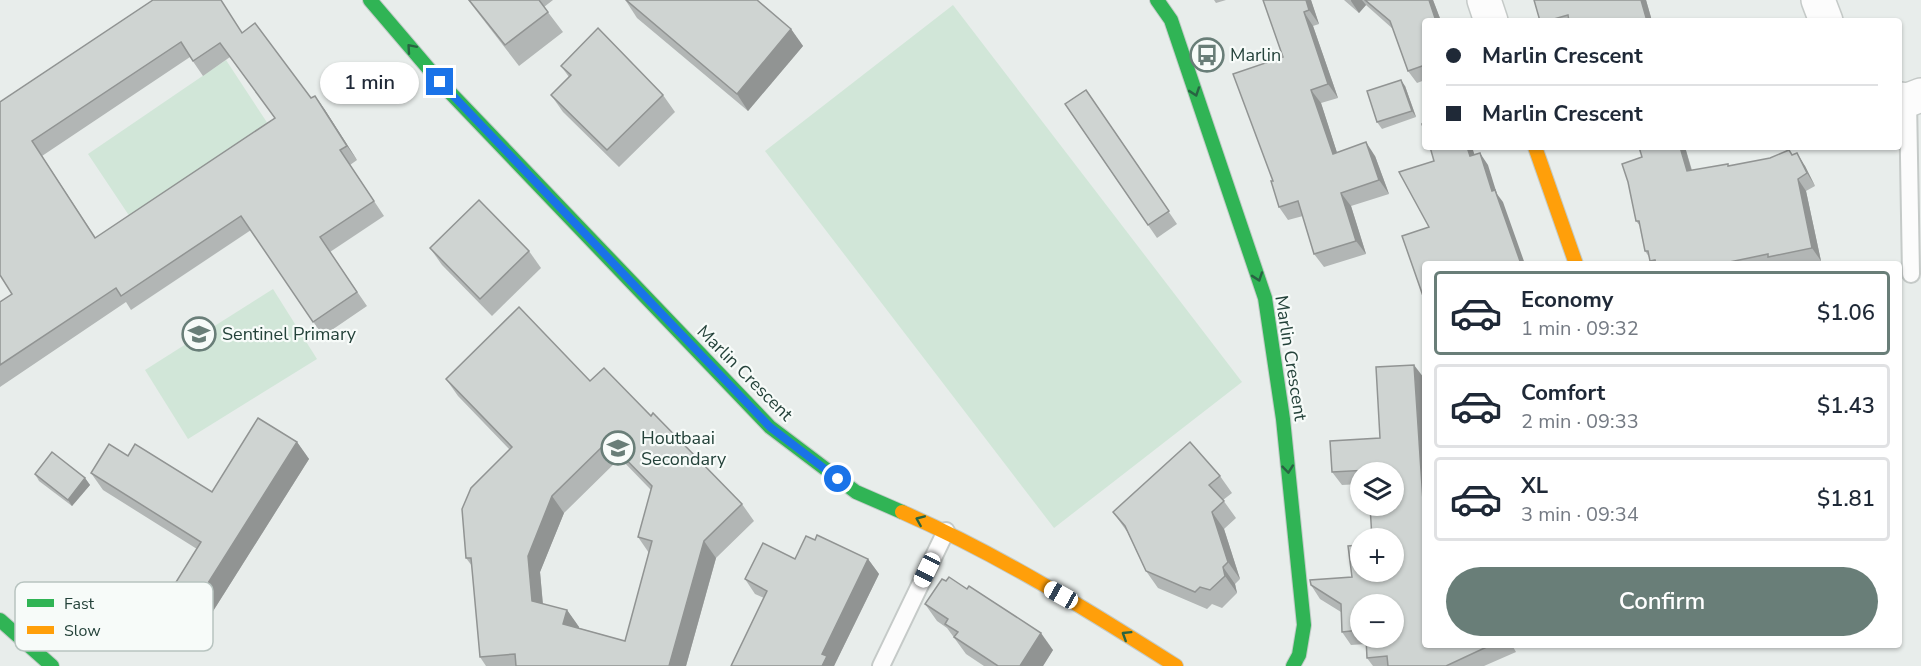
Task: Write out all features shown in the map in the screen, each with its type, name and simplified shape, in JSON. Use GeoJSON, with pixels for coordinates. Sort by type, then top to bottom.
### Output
{"type":"FeatureCollection","features":[{"type":"Feature","properties":{"kind":"street","name":"Marlin Crescent"},"geometry":{"type":"LineString","coordinates":[[370,0],[440,82],[770,427],[856,492],[946,531],[1080,606],[1176,666]]}},
{"type":"Feature","properties":{"kind":"street","name":"Marlin Crescent"},"geometry":{"type":"LineString","coordinates":[[1157,0],[1171,20],[1265,298],[1283,418],[1304,625],[1299,656],[1293,666]]}},
{"type":"Feature","properties":{"kind":"street"},"geometry":{"type":"LineString","coordinates":[[1484,0],[1490,18]]}},
{"type":"Feature","properties":{"kind":"street"},"geometry":{"type":"LineString","coordinates":[[1818,0],[1825,18]]}},
{"type":"Feature","properties":{"kind":"street"},"geometry":{"type":"LineString","coordinates":[[1536,150],[1575,261]]}},
{"type":"Feature","properties":{"kind":"street"},"geometry":{"type":"LineString","coordinates":[[0,620],[15,633]]}},
{"type":"Feature","properties":{"kind":"street"},"geometry":{"type":"LineString","coordinates":[[35,651],[52,666]]}},
{"type":"Feature","properties":{"kind":"lane"},"geometry":{"type":"LineString","coordinates":[[1909,98],[1911,274]]}},
{"type":"Feature","properties":{"kind":"lane"},"geometry":{"type":"LineString","coordinates":[[880,666],[946,531]]}},
{"type":"Feature","properties":{"kind":"green space"},"geometry":{"type":"Polygon","coordinates":[[[953,5],[1242,382],[1054,528],[765,151],[953,5]]]}},
{"type":"Feature","properties":{"kind":"green space"},"geometry":{"type":"Polygon","coordinates":[[[226,60],[270,127],[132,220],[88,154],[226,60]]]}},
{"type":"Feature","properties":{"kind":"green space"},"geometry":{"type":"Polygon","coordinates":[[[273,289],[317,359],[188,439],[145,370],[273,289]]]}},
{"type":"Feature","properties":{"kind":"building"},"geometry":{"type":"Polygon","coordinates":[[[153,0],[221,0],[242,33],[255,23],[311,98],[315,96],[347,146],[340,150],[374,201],[320,237],[357,292],[313,322],[241,216],[121,296],[116,288],[0,365],[0,302],[12,294],[0,275],[0,102],[153,0]],[[181,42],[32,141],[95,238],[275,118],[220,43],[193,61],[181,42]]]}},
{"type":"Feature","properties":{"kind":"building"},"geometry":{"type":"Polygon","coordinates":[[[469,0],[539,0],[548,12],[505,45],[469,0]]]}},
{"type":"Feature","properties":{"kind":"building"},"geometry":{"type":"Polygon","coordinates":[[[626,0],[757,0],[791,29],[737,94],[626,0]]]}},
{"type":"Feature","properties":{"kind":"building"},"geometry":{"type":"Polygon","coordinates":[[[1263,0],[1306,0],[1309,10],[1304,12],[1328,84],[1311,90],[1333,154],[1366,142],[1379,180],[1341,193],[1356,241],[1314,254],[1298,201],[1279,207],[1271,181],[1273,181],[1233,74],[1283,57],[1263,0]]]}},
{"type":"Feature","properties":{"kind":"building"},"geometry":{"type":"Polygon","coordinates":[[[1365,0],[1429,0],[1435,18],[1422,18],[1422,66],[1408,71],[1390,21],[1365,0]]]}},
{"type":"Feature","properties":{"kind":"building"},"geometry":{"type":"Polygon","coordinates":[[[1534,0],[1641,0],[1646,18],[1568,18],[1568,15],[1558,18],[1539,18],[1534,0]]]}},
{"type":"Feature","properties":{"kind":"building"},"geometry":{"type":"Polygon","coordinates":[[[598,28],[663,95],[607,150],[551,95],[571,75],[561,66],[598,28]]]}},
{"type":"Feature","properties":{"kind":"building"},"geometry":{"type":"Polygon","coordinates":[[[1401,80],[1412,111],[1377,122],[1367,91],[1401,80]]]}},
{"type":"Feature","properties":{"kind":"building"},"geometry":{"type":"Polygon","coordinates":[[[1086,90],[1169,211],[1148,225],[1065,104],[1086,90]]]}},
{"type":"Feature","properties":{"kind":"building"},"geometry":{"type":"Polygon","coordinates":[[[1431,150],[1468,150],[1470,156],[1480,153],[1492,191],[1495,190],[1520,261],[1422,261],[1422,293],[1402,236],[1429,227],[1399,172],[1434,161],[1431,150]]]}},
{"type":"Feature","properties":{"kind":"building"},"geometry":{"type":"Polygon","coordinates":[[[1640,150],[1681,150],[1687,171],[1770,158],[1789,150],[1792,155],[1797,153],[1807,173],[1798,179],[1812,248],[1734,261],[1650,261],[1648,251],[1645,251],[1639,221],[1636,221],[1622,164],[1642,157],[1640,150]]]}},
{"type":"Feature","properties":{"kind":"building"},"geometry":{"type":"Polygon","coordinates":[[[479,200],[529,251],[480,299],[430,248],[479,200]]]}},
{"type":"Feature","properties":{"kind":"building"},"geometry":{"type":"Polygon","coordinates":[[[519,307],[590,381],[604,368],[651,416],[653,413],[742,504],[704,541],[669,666],[516,666],[515,654],[480,657],[471,558],[466,558],[462,509],[471,488],[512,447],[446,379],[519,307]],[[608,441],[552,496],[528,556],[532,601],[567,610],[563,624],[625,641],[652,541],[638,537],[652,486],[608,441]]]}},
{"type":"Feature","properties":{"kind":"building"},"geometry":{"type":"Polygon","coordinates":[[[1414,365],[1422,486],[1422,648],[1485,648],[1446,666],[1388,666],[1387,656],[1367,658],[1366,648],[1404,648],[1404,594],[1350,594],[1350,631],[1342,632],[1341,604],[1311,585],[1310,580],[1350,577],[1350,582],[1404,582],[1404,528],[1371,528],[1371,516],[1404,516],[1404,462],[1350,462],[1350,471],[1332,472],[1330,441],[1380,438],[1376,367],[1414,365]]]}},
{"type":"Feature","properties":{"kind":"building"},"geometry":{"type":"Polygon","coordinates":[[[258,418],[297,442],[209,582],[176,582],[201,542],[91,473],[109,444],[128,456],[135,444],[212,492],[258,418]]]}},
{"type":"Feature","properties":{"kind":"building"},"geometry":{"type":"Polygon","coordinates":[[[1190,442],[1220,476],[1209,485],[1224,501],[1212,512],[1228,562],[1223,567],[1225,576],[1210,590],[1200,587],[1195,592],[1146,571],[1125,526],[1113,512],[1190,442]]]}},
{"type":"Feature","properties":{"kind":"building"},"geometry":{"type":"Polygon","coordinates":[[[52,452],[85,478],[68,500],[35,474],[52,452]]]}},
{"type":"Feature","properties":{"kind":"building"},"geometry":{"type":"Polygon","coordinates":[[[817,535],[868,559],[822,654],[827,656],[822,666],[731,666],[767,591],[745,579],[763,543],[795,559],[806,536],[815,540],[817,535]]]}},
{"type":"Feature","properties":{"kind":"building"},"geometry":{"type":"Polygon","coordinates":[[[949,577],[967,589],[969,586],[1041,633],[1020,666],[998,666],[954,637],[958,632],[945,624],[948,619],[925,604],[942,579],[946,581],[949,577]]]}},
{"type":"Feature","properties":{"kind":"traffic: fast"},"geometry":{"type":"LineString","coordinates":[[370,0],[440,82],[770,427],[856,492],[902,512]]}},
{"type":"Feature","properties":{"kind":"traffic: fast"},"geometry":{"type":"LineString","coordinates":[[1157,0],[1171,20],[1265,298],[1283,419],[1304,625],[1299,655],[1293,666]]}},
{"type":"Feature","properties":{"kind":"traffic: fast"},"geometry":{"type":"LineString","coordinates":[[0,620],[15,633]]}},
{"type":"Feature","properties":{"kind":"traffic: fast"},"geometry":{"type":"LineString","coordinates":[[35,651],[52,666]]}},
{"type":"Feature","properties":{"kind":"traffic: slow"},"geometry":{"type":"LineString","coordinates":[[1536,150],[1575,261]]}},
{"type":"Feature","properties":{"kind":"traffic: slow"},"geometry":{"type":"LineString","coordinates":[[902,512],[1008,564],[1176,666]]}},
{"type":"Feature","properties":{"kind":"place","name":"Marlin"},"geometry":{"type":"Point","coordinates":[1207,55]}},
{"type":"Feature","properties":{"kind":"place","name":"Sentinel Primary"},"geometry":{"type":"Point","coordinates":[199,334]}},
{"type":"Feature","properties":{"kind":"place","name":"Houtbaai Secondary"},"geometry":{"type":"Point","coordinates":[618,448]}},
{"type":"Feature","properties":{"kind":"route"},"geometry":{"type":"LineString","coordinates":[[440,82],[770,427],[838,479]]}}]}
